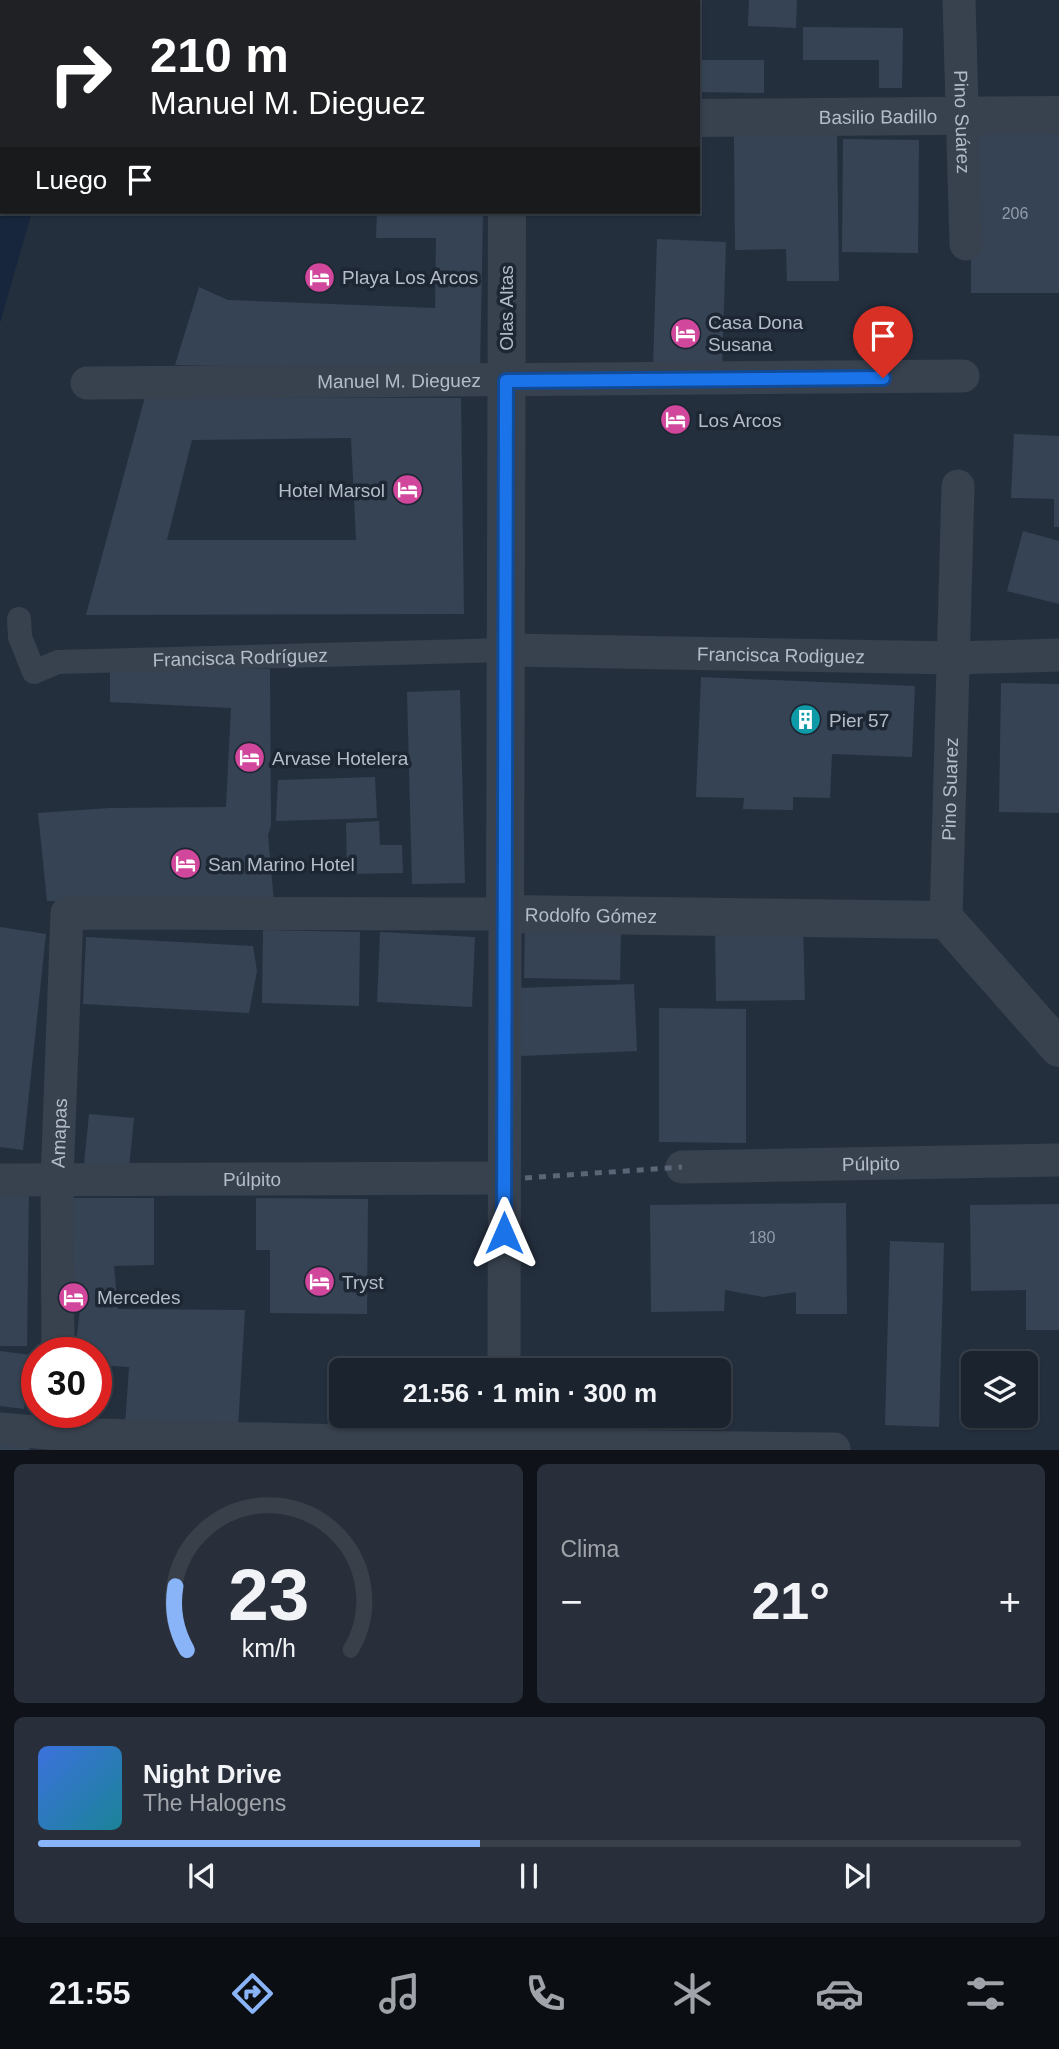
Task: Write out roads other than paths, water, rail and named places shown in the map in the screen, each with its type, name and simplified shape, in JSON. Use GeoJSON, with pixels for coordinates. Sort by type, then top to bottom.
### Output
{"type":"FeatureCollection","features":[{"type":"Feature","properties":{"kind":"street","name":"Pino Suárez"},"geometry":{"type":"LineString","coordinates":[[958,0],[966,244]]}},
{"type":"Feature","properties":{"kind":"street","name":"Basilio Badillo"},"geometry":{"type":"LineString","coordinates":[[700,118],[1059,115]]}},
{"type":"Feature","properties":{"kind":"street","name":"Olas Altas"},"geometry":{"type":"LineString","coordinates":[[504,1358],[507,214]]}},
{"type":"Feature","properties":{"kind":"street","name":"Manuel M. Dieguez"},"geometry":{"type":"LineString","coordinates":[[87,383],[963,376]]}},
{"type":"Feature","properties":{"kind":"street","name":"Pino Suarez"},"geometry":{"type":"LineString","coordinates":[[946,920],[958,486]]}},
{"type":"Feature","properties":{"kind":"street","name":"Francisca Rodríguez"},"geometry":{"type":"LineString","coordinates":[[19,619],[20,637],[34,672],[58,662],[505,650]]}},
{"type":"Feature","properties":{"kind":"street","name":"Francisca Rodiguez"},"geometry":{"type":"LineString","coordinates":[[505,650],[953,658],[1059,655]]}},
{"type":"Feature","properties":{"kind":"street","name":"Rodolfo Gómez"},"geometry":{"type":"LineString","coordinates":[[67,913],[505,914],[946,920]]}},
{"type":"Feature","properties":{"kind":"street","name":"Amapas"},"geometry":{"type":"LineString","coordinates":[[58,1337],[57,1181],[67,913]]}},
{"type":"Feature","properties":{"kind":"street"},"geometry":{"type":"LineString","coordinates":[[946,920],[1059,1048]]}},
{"type":"Feature","properties":{"kind":"street","name":"Púlpito"},"geometry":{"type":"LineString","coordinates":[[682,1167],[1059,1160]]}},
{"type":"Feature","properties":{"kind":"street","name":"Púlpito"},"geometry":{"type":"LineString","coordinates":[[0,1180],[504,1178]]}},
{"type":"Feature","properties":{"kind":"street"},"geometry":{"type":"LineString","coordinates":[[0,1429],[57,1432],[504,1431],[834,1449]]}},
{"type":"Feature","properties":{"kind":"water"},"geometry":{"type":"Polygon","coordinates":[[[0,214],[31,214],[0,323],[0,214]]]}},
{"type":"Feature","properties":{"kind":"railway"},"geometry":{"type":"LineString","coordinates":[[525,1178],[682,1167]]}},
{"type":"Feature","properties":{"kind":"place","name":"Playa Los Arcos"},"geometry":{"type":"Point","coordinates":[319,277]}},
{"type":"Feature","properties":{"kind":"place","name":"Casa Dona Susana"},"geometry":{"type":"Point","coordinates":[685,333]}},
{"type":"Feature","properties":{"kind":"place","name":"Los Arcos"},"geometry":{"type":"Point","coordinates":[675,420]}},
{"type":"Feature","properties":{"kind":"place","name":"Hotel Marsol"},"geometry":{"type":"Point","coordinates":[408,490]}},
{"type":"Feature","properties":{"kind":"place","name":"Pier 57"},"geometry":{"type":"Point","coordinates":[806,720]}},
{"type":"Feature","properties":{"kind":"place","name":"Arvase Hotelera"},"geometry":{"type":"Point","coordinates":[249,758]}},
{"type":"Feature","properties":{"kind":"place","name":"San Marino Hotel"},"geometry":{"type":"Point","coordinates":[185,864]}},
{"type":"Feature","properties":{"kind":"place","name":"Tryst"},"geometry":{"type":"Point","coordinates":[319,1282]}},
{"type":"Feature","properties":{"kind":"place","name":"Mercedes"},"geometry":{"type":"Point","coordinates":[74,1297]}}]}
